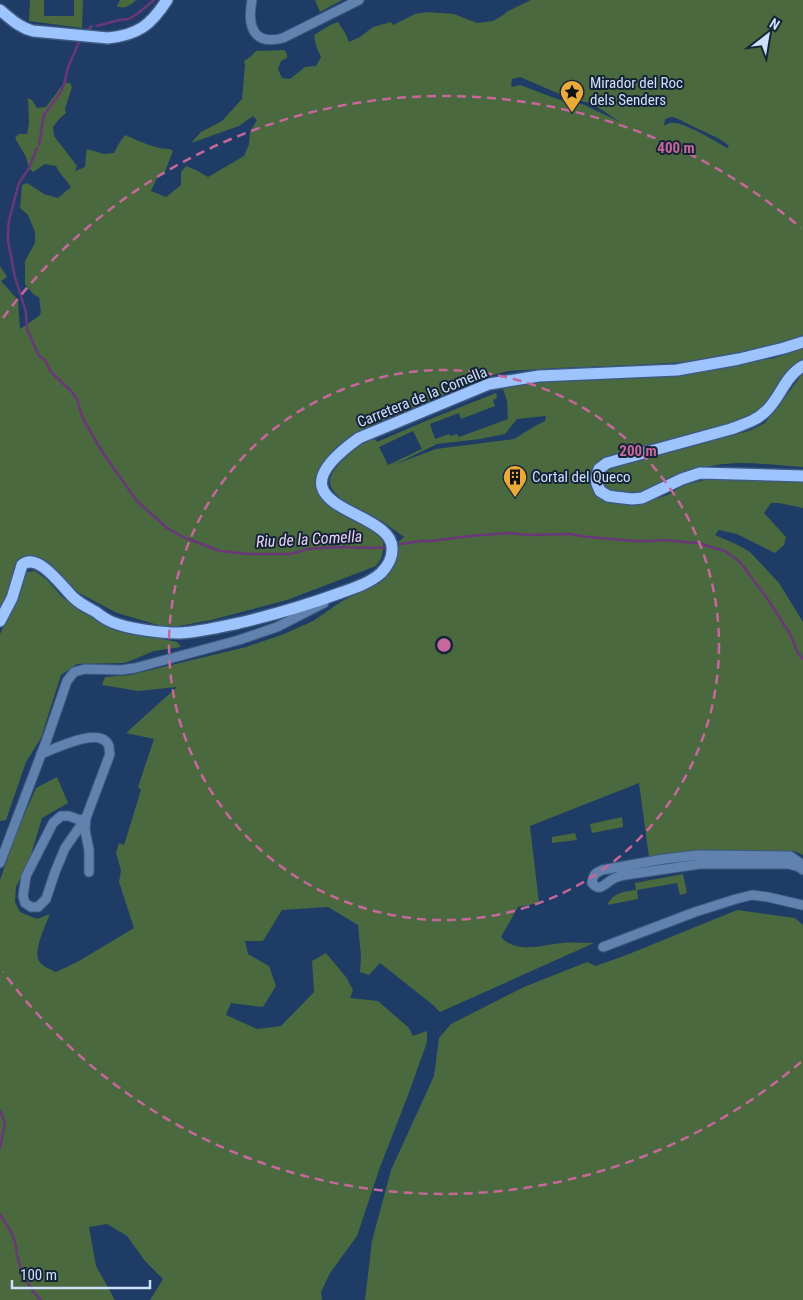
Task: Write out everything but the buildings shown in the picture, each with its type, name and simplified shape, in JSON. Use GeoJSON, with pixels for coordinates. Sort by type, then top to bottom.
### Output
{"type":"FeatureCollection","features":[{"type":"Feature","properties":{"kind":"main road"},"geometry":{"type":"LineString","coordinates":[[0,10],[26,29],[33,31],[108,38],[125,36],[147,25],[154,19],[167,0]]}},
{"type":"Feature","properties":{"kind":"main road","name":"Carretera de la Comella"},"geometry":{"type":"LineString","coordinates":[[0,620],[12,598],[22,565],[32,561],[43,567],[82,604],[112,622],[134,628],[179,633],[215,628],[268,616],[328,598],[373,579],[387,566],[392,552],[390,540],[385,533],[334,501],[326,494],[323,488],[323,476],[330,463],[345,448],[359,438],[490,384],[539,376],[677,370],[739,359],[803,342]]}},
{"type":"Feature","properties":{"kind":"main road"},"geometry":{"type":"LineString","coordinates":[[803,366],[794,371],[767,410],[754,420],[731,429],[607,463],[599,469],[596,478],[600,491],[608,496],[632,499],[642,498],[682,479],[700,473],[803,476]]}},
{"type":"Feature","properties":{"kind":"street"},"geometry":{"type":"LineString","coordinates":[[252,0],[250,13],[254,32],[262,39],[274,41],[359,0]]}},
{"type":"Feature","properties":{"kind":"street"},"geometry":{"type":"LineString","coordinates":[[0,863],[67,681],[74,672],[84,668],[120,670],[135,668],[238,640],[277,627],[324,603],[328,598]]}},
{"type":"Feature","properties":{"kind":"street"},"geometry":{"type":"LineString","coordinates":[[41,754],[82,738],[96,737],[104,740],[108,745],[110,754],[86,818],[65,848],[46,899],[38,907],[31,907],[25,903],[22,896],[26,876],[52,823],[61,816],[69,816],[80,820],[86,818]]}},
{"type":"Feature","properties":{"kind":"street"},"geometry":{"type":"LineString","coordinates":[[86,818],[85,830],[89,850],[89,872]]}},
{"type":"Feature","properties":{"kind":"street"},"geometry":{"type":"LineString","coordinates":[[803,865],[790,856],[698,855],[602,870],[596,872],[592,882],[594,886],[599,887],[605,886],[614,878],[625,875],[700,864],[788,864],[803,870]]}},
{"type":"Feature","properties":{"kind":"street"},"geometry":{"type":"LineString","coordinates":[[602,947],[695,912],[752,895],[803,905]]}},
{"type":"Feature","properties":{"kind":"green space"},"geometry":{"type":"Polygon","coordinates":[[[30,0],[44,0],[44,16],[74,16],[74,0],[83,0],[82,28],[29,21],[30,0]]]}},
{"type":"Feature","properties":{"kind":"green space"},"geometry":{"type":"Polygon","coordinates":[[[120,0],[136,0],[130,5],[122,7],[117,6],[120,0]]]}},
{"type":"Feature","properties":{"kind":"green space"},"geometry":{"type":"Polygon","coordinates":[[[315,0],[342,0],[320,12],[315,0]]]}},
{"type":"Feature","properties":{"kind":"green space"},"geometry":{"type":"Polygon","coordinates":[[[531,0],[803,0],[803,335],[786,342],[749,351],[685,362],[508,371],[482,378],[354,433],[336,447],[321,465],[317,481],[319,495],[336,510],[367,527],[383,540],[382,557],[376,566],[287,600],[211,620],[168,628],[117,613],[79,593],[52,569],[21,559],[14,567],[8,592],[0,610],[0,266],[7,277],[1,281],[18,300],[20,329],[39,316],[41,312],[39,297],[34,295],[25,284],[25,261],[35,243],[35,232],[28,215],[20,208],[22,185],[27,183],[44,194],[58,198],[71,187],[56,166],[45,164],[33,172],[29,168],[26,157],[15,138],[19,134],[27,134],[29,124],[28,98],[32,100],[37,108],[46,107],[64,83],[70,83],[72,87],[65,109],[66,113],[53,127],[54,136],[77,166],[75,171],[85,167],[87,149],[104,154],[114,153],[125,135],[159,148],[173,151],[164,174],[157,178],[151,191],[166,197],[181,185],[181,172],[186,166],[208,177],[244,156],[249,144],[250,132],[257,120],[253,116],[239,126],[191,143],[201,132],[222,121],[242,99],[244,61],[256,51],[284,50],[287,58],[281,61],[278,69],[282,78],[290,79],[305,67],[316,66],[321,57],[314,35],[338,22],[349,42],[360,37],[373,27],[391,22],[393,25],[415,14],[427,12],[454,14],[477,23],[493,21],[506,12],[531,0]],[[520,77],[512,79],[511,87],[520,85],[560,100],[582,104],[620,122],[590,103],[569,98],[520,77]],[[671,117],[665,119],[664,126],[671,123],[683,125],[727,148],[729,146],[679,119],[671,117]]]}},
{"type":"Feature","properties":{"kind":"green space"},"geometry":{"type":"Polygon","coordinates":[[[803,348],[803,359],[783,375],[765,404],[754,413],[728,424],[601,460],[594,466],[592,477],[605,499],[624,505],[639,505],[670,494],[682,486],[708,479],[784,479],[803,482],[803,508],[771,503],[764,513],[786,537],[784,545],[775,553],[737,534],[719,530],[715,535],[750,552],[779,583],[803,622],[803,855],[794,851],[701,850],[649,857],[639,783],[530,826],[539,903],[518,907],[501,937],[507,942],[522,947],[566,943],[594,943],[440,1012],[380,963],[369,975],[360,972],[361,956],[358,925],[328,907],[282,910],[263,941],[245,941],[248,954],[269,966],[276,986],[263,1007],[231,1003],[226,1015],[257,1029],[281,1026],[314,992],[312,961],[326,953],[346,977],[353,990],[350,998],[378,1001],[409,1028],[413,1036],[427,1031],[427,1042],[380,1167],[357,1236],[330,1273],[321,1292],[322,1300],[150,1300],[163,1279],[145,1261],[127,1236],[107,1224],[89,1227],[96,1266],[115,1300],[0,1300],[0,880],[18,829],[36,788],[57,777],[68,803],[42,818],[29,861],[16,887],[15,902],[20,912],[37,919],[50,914],[39,945],[39,961],[56,972],[79,961],[134,928],[119,882],[121,870],[116,853],[119,843],[124,845],[141,790],[138,787],[154,739],[126,733],[177,687],[138,691],[102,685],[105,677],[130,675],[246,647],[284,634],[313,621],[342,601],[380,583],[397,557],[397,543],[404,537],[382,521],[337,495],[330,483],[331,475],[340,463],[355,448],[368,439],[373,437],[377,442],[496,393],[497,398],[493,400],[495,406],[461,419],[459,413],[430,424],[435,439],[449,434],[450,436],[457,434],[459,437],[508,419],[507,401],[503,389],[509,386],[537,382],[674,376],[775,358],[803,348]],[[546,416],[517,419],[505,434],[437,444],[396,464],[436,449],[514,439],[545,421],[546,416]],[[413,431],[379,447],[388,465],[422,449],[413,431]]]}},
{"type":"Feature","properties":{"kind":"green space"},"geometry":{"type":"Polygon","coordinates":[[[803,373],[803,467],[749,463],[727,464],[684,472],[633,494],[616,494],[605,488],[602,479],[603,474],[609,470],[683,447],[749,431],[765,423],[803,373]]]}},
{"type":"Feature","properties":{"kind":"green space"},"geometry":{"type":"Polygon","coordinates":[[[35,571],[46,579],[63,598],[114,629],[177,642],[181,647],[154,651],[125,663],[77,664],[61,675],[41,738],[26,762],[6,820],[0,821],[0,634],[16,600],[23,578],[27,572],[35,571]]]}},
{"type":"Feature","properties":{"kind":"green space"},"geometry":{"type":"Polygon","coordinates":[[[622,817],[623,827],[592,833],[590,824],[622,817]]]}},
{"type":"Feature","properties":{"kind":"green space"},"geometry":{"type":"Polygon","coordinates":[[[575,833],[577,840],[552,843],[552,837],[575,833]]]}},
{"type":"Feature","properties":{"kind":"green space"},"geometry":{"type":"Polygon","coordinates":[[[683,874],[687,893],[680,895],[677,883],[637,890],[638,899],[607,905],[616,895],[636,890],[635,883],[683,874]]]}},
{"type":"Feature","properties":{"kind":"green space"},"geometry":{"type":"Polygon","coordinates":[[[737,910],[795,918],[803,925],[803,1300],[365,1300],[372,1241],[391,1170],[434,1076],[439,1038],[451,1024],[524,987],[587,962],[596,966],[737,910]]]}},
{"type":"Feature","properties":{"kind":"waterway","name":"Riu de la Comella"},"geometry":{"type":"LineString","coordinates":[[97,26],[129,19],[154,0]]}},
{"type":"Feature","properties":{"kind":"waterway","name":"Riu de la Comella"},"geometry":{"type":"LineString","coordinates":[[85,32],[92,26]]}},
{"type":"Feature","properties":{"kind":"waterway","name":"Riu de la Comella"},"geometry":{"type":"LineString","coordinates":[[39,144],[44,115],[64,85],[68,67],[81,38]]}},
{"type":"Feature","properties":{"kind":"waterway","name":"Riu de la Comella"},"geometry":{"type":"LineString","coordinates":[[37,148],[29,168],[19,183],[9,220],[8,233],[15,277],[26,312],[27,329],[39,356],[45,360],[51,372],[77,399],[83,419],[103,453],[137,501],[167,528],[183,537],[220,551],[248,554],[290,554],[308,549],[389,547]]}},
{"type":"Feature","properties":{"kind":"waterway","name":"Riu de la Comella"},"geometry":{"type":"LineString","coordinates":[[394,545],[508,533],[529,535],[569,534],[634,541],[661,540],[698,543],[725,551],[740,562],[769,601],[803,659]]}},
{"type":"Feature","properties":{"kind":"waterway"},"geometry":{"type":"LineString","coordinates":[[0,1111],[5,1123],[0,1148]]}},
{"type":"Feature","properties":{"kind":"waterway"},"geometry":{"type":"LineString","coordinates":[[0,1215],[13,1236],[23,1274],[32,1290],[41,1300]]}},
{"type":"Feature","properties":{"kind":"place","name":"Mirador del Roc dels Senders"},"geometry":{"type":"Point","coordinates":[572,113]}},
{"type":"Feature","properties":{"kind":"place","name":"Cortal del Queco"},"geometry":{"type":"Point","coordinates":[515,498]}}]}
